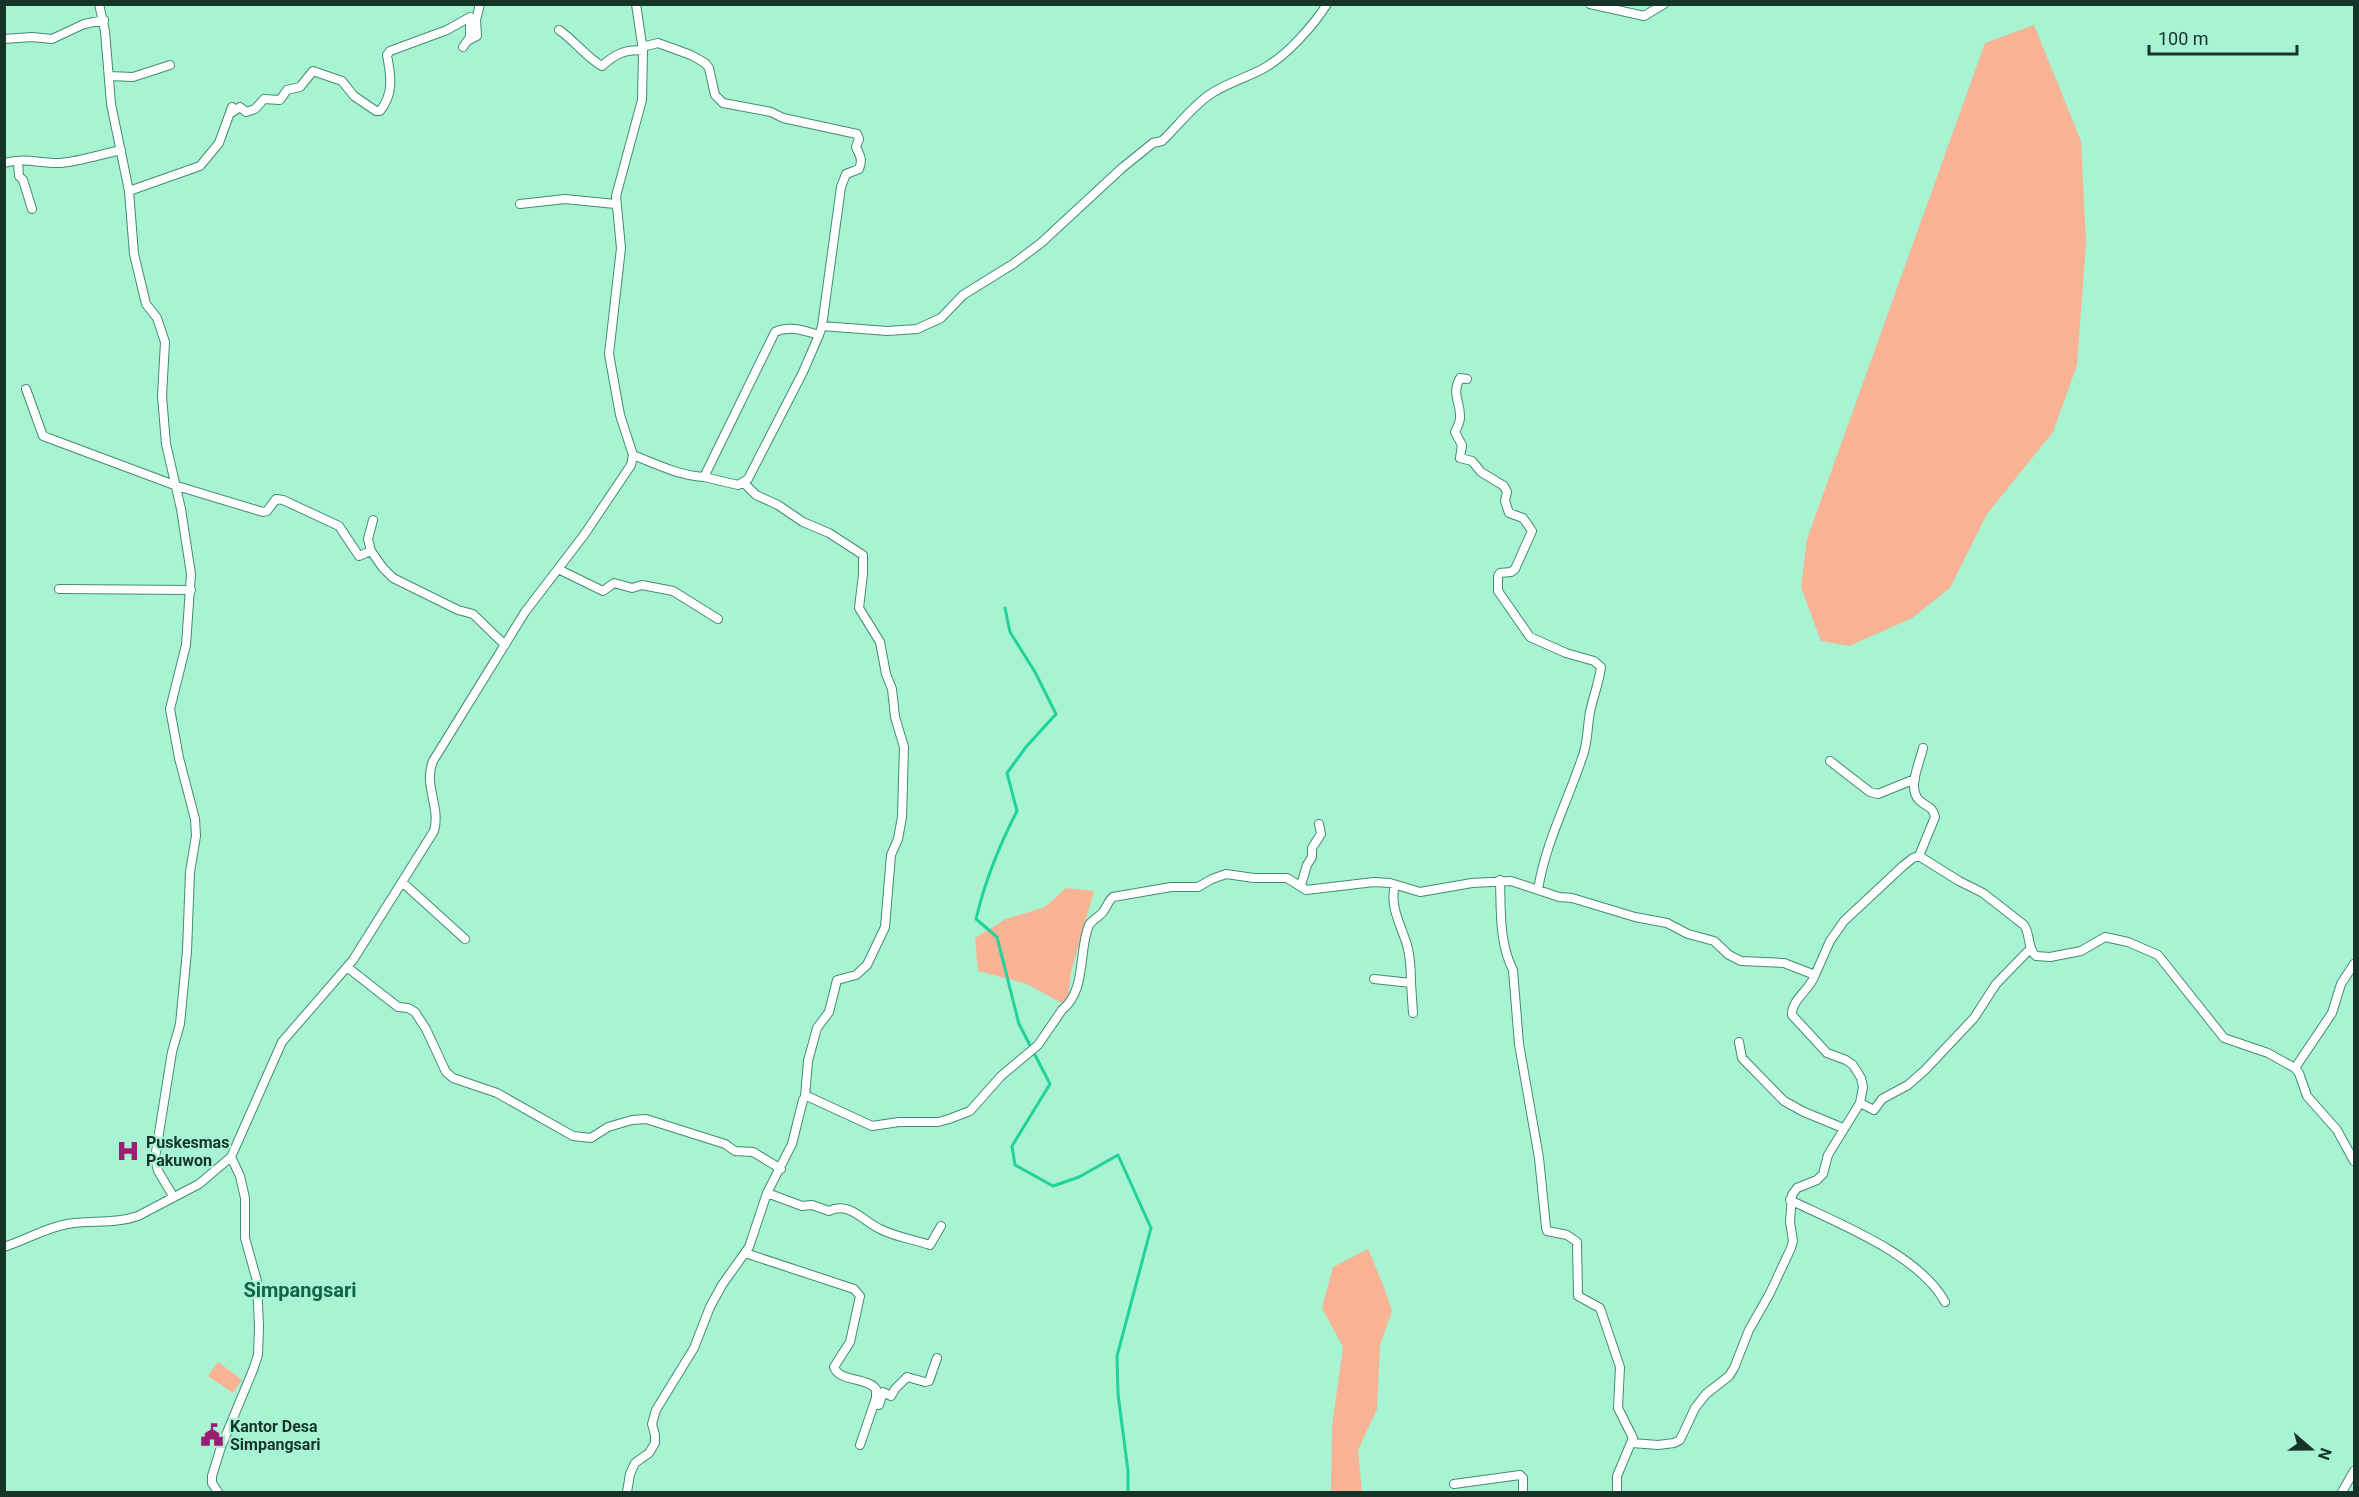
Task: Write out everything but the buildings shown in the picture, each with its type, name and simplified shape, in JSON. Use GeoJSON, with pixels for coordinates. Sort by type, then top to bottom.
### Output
{"type":"FeatureCollection","features":[{"type":"Feature","properties":{"kind":"street"},"geometry":{"type":"LineString","coordinates":[[99,4],[104,20],[111,104],[129,191],[134,254],[144,298],[149,310],[157,318],[165,342],[162,396],[165,444],[177,486],[191,564],[186,645],[170,709],[179,758],[195,819],[196,836],[190,872],[187,951],[180,1024],[172,1052],[155,1158],[158,1171],[173,1196]]}},
{"type":"Feature","properties":{"kind":"street"},"geometry":{"type":"LineString","coordinates":[[129,191],[200,166],[219,143],[232,108],[240,108],[246,112],[255,109],[264,99],[280,100],[287,90],[300,87],[313,71],[342,81],[354,96],[376,111],[380,111],[391,89],[387,55],[390,51],[447,30],[470,17],[466,44],[477,36],[476,20],[480,4]]}},
{"type":"Feature","properties":{"kind":"street"},"geometry":{"type":"LineString","coordinates":[[4,1247],[48,1229],[69,1224],[128,1220],[199,1184],[231,1157],[282,1042],[347,967],[434,831],[437,820],[428,779],[433,761],[531,604],[627,473],[633,455],[616,399],[609,354],[621,248],[615,204],[642,100],[643,49],[636,4]]}},
{"type":"Feature","properties":{"kind":"street"},"geometry":{"type":"LineString","coordinates":[[704,477],[772,335],[781,329],[887,331],[917,329],[941,318],[963,295],[1013,264],[1041,243],[1122,168],[1153,143],[1162,141],[1210,94],[1239,78],[1267,67],[1320,16],[1327,4]]}},
{"type":"Feature","properties":{"kind":"street"},"geometry":{"type":"LineString","coordinates":[[1590,4],[1644,16],[1664,4]]}},
{"type":"Feature","properties":{"kind":"street"},"geometry":{"type":"LineString","coordinates":[[4,39],[32,37],[52,39],[84,24],[104,20]]}},
{"type":"Feature","properties":{"kind":"street"},"geometry":{"type":"LineString","coordinates":[[559,30],[575,41],[588,56],[602,66],[617,54],[633,49],[643,49],[658,43],[691,55],[705,63],[715,95],[723,102],[857,134],[856,147],[860,153],[861,162],[859,169],[846,174],[841,187],[820,330],[803,372],[748,479],[744,483],[730,484],[704,477],[685,476],[633,455]]}},
{"type":"Feature","properties":{"kind":"street"},"geometry":{"type":"LineString","coordinates":[[109,76],[133,76],[170,65]]}},
{"type":"Feature","properties":{"kind":"street"},"geometry":{"type":"LineString","coordinates":[[4,163],[30,159],[53,163],[69,162],[122,150]]}},
{"type":"Feature","properties":{"kind":"street"},"geometry":{"type":"LineString","coordinates":[[18,161],[19,176],[23,180],[32,209]]}},
{"type":"Feature","properties":{"kind":"street"},"geometry":{"type":"LineString","coordinates":[[520,204],[565,199],[615,204]]}},
{"type":"Feature","properties":{"kind":"street"},"geometry":{"type":"LineString","coordinates":[[1467,379],[1460,378],[1456,386],[1460,418],[1455,432],[1462,445],[1460,458],[1472,461],[1481,472],[1504,486],[1507,492],[1505,501],[1509,513],[1523,518],[1532,531],[1515,569],[1498,576],[1498,591],[1530,638],[1594,662],[1601,667],[1590,711],[1583,756],[1546,854],[1538,890]]}},
{"type":"Feature","properties":{"kind":"street"},"geometry":{"type":"LineString","coordinates":[[26,389],[43,436],[177,486],[263,512],[267,511],[276,499],[283,500],[339,526],[359,556],[371,551]]}},
{"type":"Feature","properties":{"kind":"street"},"geometry":{"type":"LineString","coordinates":[[627,1492],[630,1474],[635,1463],[653,1447],[655,1435],[652,1424],[656,1410],[694,1348],[710,1307],[722,1285],[745,1253],[767,1193],[792,1144],[805,1097],[806,1072],[817,1028],[829,1012],[837,980],[856,975],[867,965],[886,921],[891,855],[900,835],[904,747],[895,717],[892,689],[886,674],[880,642],[859,608],[863,555],[829,533],[803,522],[778,505],[756,495],[744,483]]}},
{"type":"Feature","properties":{"kind":"street"},"geometry":{"type":"LineString","coordinates":[[373,520],[368,539],[371,551],[393,578],[458,610],[473,614],[505,645]]}},
{"type":"Feature","properties":{"kind":"street"},"geometry":{"type":"LineString","coordinates":[[558,569],[603,591],[614,583],[632,588],[642,585],[672,591],[718,619]]}},
{"type":"Feature","properties":{"kind":"street"},"geometry":{"type":"LineString","coordinates":[[59,589],[191,590]]}},
{"type":"Feature","properties":{"kind":"street"},"geometry":{"type":"LineString","coordinates":[[1632,1443],[1658,1445],[1680,1440],[1695,1408],[1706,1395],[1729,1376],[1749,1330],[1770,1293],[1791,1248],[1790,1200],[1797,1188],[1817,1180],[1823,1174],[1827,1155],[1860,1102],[1863,1087],[1861,1078],[1853,1065],[1827,1053],[1792,1016],[1794,1004],[1808,989],[1830,941],[1844,921],[1908,862],[1919,856],[1935,817],[1932,808],[1919,800],[1916,794],[1915,779],[1923,748]]}},
{"type":"Feature","properties":{"kind":"street"},"geometry":{"type":"LineString","coordinates":[[1830,761],[1870,792],[1878,794],[1915,779]]}},
{"type":"Feature","properties":{"kind":"street"},"geometry":{"type":"LineString","coordinates":[[1301,885],[1312,857],[1312,848],[1321,834],[1319,824]]}},
{"type":"Feature","properties":{"kind":"street"},"geometry":{"type":"LineString","coordinates":[[1919,856],[1983,893],[2024,925],[2029,932],[2030,949],[2036,956],[2050,957],[2081,951],[2105,936],[2128,942],[2158,955],[2166,962],[2224,1038],[2268,1053],[2299,1072],[2307,1096],[2337,1130],[2355,1161]]}},
{"type":"Feature","properties":{"kind":"street"},"geometry":{"type":"LineString","coordinates":[[805,1097],[833,1106],[872,1126],[899,1122],[938,1122],[970,1111],[1000,1076],[1038,1045],[1067,1006],[1080,972],[1090,924],[1104,910],[1110,898],[1172,887],[1198,887],[1226,874],[1254,878],[1281,877],[1301,885],[1306,890],[1374,882],[1420,892],[1500,880],[1518,882],[1559,897],[1572,898],[1635,917],[1667,922],[1688,934],[1714,941],[1741,961],[1784,963],[1815,975]]}},
{"type":"Feature","properties":{"kind":"street"},"geometry":{"type":"LineString","coordinates":[[1500,880],[1501,921],[1508,959],[1514,970],[1519,1044],[1539,1158],[1546,1227],[1551,1233],[1567,1235],[1577,1242],[1578,1296],[1600,1308],[1620,1367],[1618,1408],[1631,1431],[1632,1443],[1624,1456],[1617,1476],[1617,1492]]}},
{"type":"Feature","properties":{"kind":"street"},"geometry":{"type":"LineString","coordinates":[[402,882],[465,939]]}},
{"type":"Feature","properties":{"kind":"street"},"geometry":{"type":"LineString","coordinates":[[1395,885],[1392,892],[1393,907],[1408,948],[1413,1013]]}},
{"type":"Feature","properties":{"kind":"street"},"geometry":{"type":"LineString","coordinates":[[1860,1102],[1874,1110],[1882,1099],[1915,1080],[1974,1018],[1991,990],[2030,949]]}},
{"type":"Feature","properties":{"kind":"street"},"geometry":{"type":"LineString","coordinates":[[2295,1068],[2332,1013],[2341,984],[2355,964]]}},
{"type":"Feature","properties":{"kind":"street"},"geometry":{"type":"LineString","coordinates":[[347,967],[398,1007],[408,1008],[414,1012],[426,1029],[446,1072],[453,1078],[506,1097],[573,1136],[591,1138],[608,1127],[632,1120],[646,1119],[725,1144],[735,1151],[753,1152],[781,1169]]}},
{"type":"Feature","properties":{"kind":"street"},"geometry":{"type":"LineString","coordinates":[[1374,979],[1411,983]]}},
{"type":"Feature","properties":{"kind":"street"},"geometry":{"type":"LineString","coordinates":[[1739,1042],[1742,1058],[1784,1101],[1843,1128]]}},
{"type":"Feature","properties":{"kind":"street"},"geometry":{"type":"LineString","coordinates":[[218,1492],[212,1483],[212,1476],[221,1447],[253,1370],[258,1354],[260,1327],[257,1281],[245,1238],[244,1192],[240,1176],[231,1157]]}},
{"type":"Feature","properties":{"kind":"street"},"geometry":{"type":"LineString","coordinates":[[767,1193],[802,1206],[812,1205],[829,1210],[836,1207],[845,1209],[865,1218],[878,1228],[930,1245],[941,1226]]}},
{"type":"Feature","properties":{"kind":"street"},"geometry":{"type":"LineString","coordinates":[[1790,1200],[1864,1235],[1894,1253],[1920,1273],[1941,1294],[1945,1302]]}},
{"type":"Feature","properties":{"kind":"street"},"geometry":{"type":"LineString","coordinates":[[745,1253],[854,1289],[860,1296],[850,1342],[834,1367],[836,1372],[869,1383],[876,1389],[876,1398],[860,1445],[865,1446],[883,1392],[891,1396],[907,1377],[929,1381],[937,1358]]}},
{"type":"Feature","properties":{"kind":"street"},"geometry":{"type":"LineString","coordinates":[[2342,1492],[2355,1471]]}},
{"type":"Feature","properties":{"kind":"street"},"geometry":{"type":"LineString","coordinates":[[1454,1484],[1520,1475],[1523,1478],[1523,1492]]}},
{"type":"Feature","properties":{"kind":"shaded area"},"geometry":{"type":"Polygon","coordinates":[[[2034,25],[2081,141],[2086,243],[2077,365],[2053,432],[1987,514],[1950,588],[1912,618],[1849,646],[1821,641],[1801,587],[1807,539],[1985,43],[2034,25]]]}},
{"type":"Feature","properties":{"kind":"shaded area"},"geometry":{"type":"Polygon","coordinates":[[[1066,888],[1094,891],[1071,972],[1067,1006],[1027,984],[978,971],[975,938],[1006,919],[1045,907],[1066,888]]]}},
{"type":"Feature","properties":{"kind":"shaded area"},"geometry":{"type":"Polygon","coordinates":[[[1368,1249],[1392,1311],[1380,1345],[1377,1409],[1358,1450],[1362,1492],[1331,1492],[1332,1427],[1343,1347],[1322,1308],[1333,1267],[1368,1249]]]}},
{"type":"Feature","properties":{"kind":"shaded area"},"geometry":{"type":"Polygon","coordinates":[[[218,1362],[242,1380],[233,1393],[208,1376],[218,1362]]]}},
{"type":"Feature","properties":{"kind":"waterway"},"geometry":{"type":"LineString","coordinates":[[1005,608],[1010,632],[1035,672],[1056,714],[1026,747],[1007,773],[1017,811],[993,864],[976,919],[997,937],[1019,1024],[1050,1084],[1012,1146],[1015,1165],[1053,1186],[1079,1177],[1118,1155],[1151,1228],[1117,1356],[1118,1394],[1128,1471],[1128,1492]]}},
{"type":"Feature","properties":{"kind":"place","name":"Puskesmas Pakuwon"},"geometry":{"type":"Point","coordinates":[128,1151]}},
{"type":"Feature","properties":{"kind":"place","name":"Kantor Desa Simpangsari"},"geometry":{"type":"Point","coordinates":[212,1435]}},
{"type":"Feature","properties":{"kind":"district","name":"Simpangsari"},"geometry":{"type":"Point","coordinates":[300,1290]}}]}
